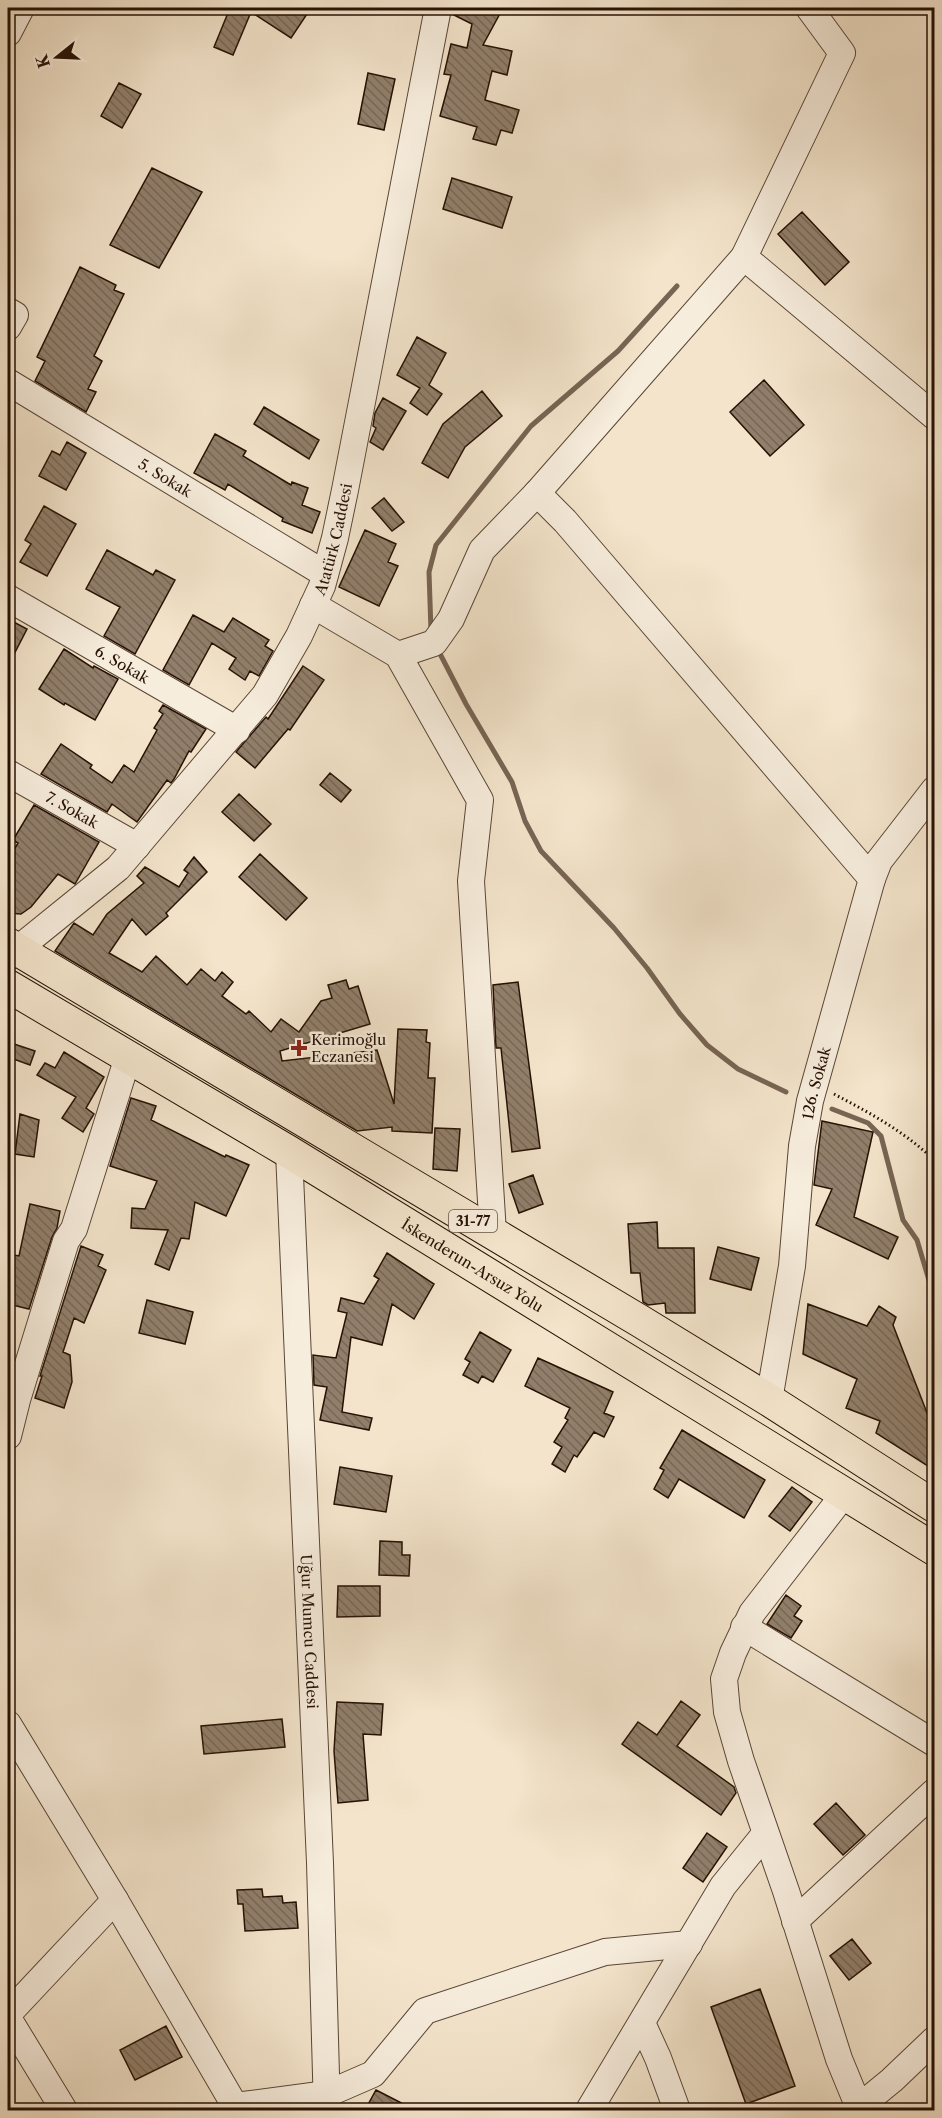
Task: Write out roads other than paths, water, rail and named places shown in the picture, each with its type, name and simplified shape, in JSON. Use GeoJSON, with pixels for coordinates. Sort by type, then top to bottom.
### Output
{"type":"FeatureCollection","features":[{"type":"Feature","properties":{"kind":"main road","name":"31-77"},"geometry":{"type":"LineString","coordinates":[[11,950],[493,1233],[769,1400],[934,1506]]}},
{"type":"Feature","properties":{"kind":"main road","name":"İskenderun-Arsuz Yolu"},"geometry":{"type":"LineString","coordinates":[[8,986],[289,1152],[934,1549]]}},
{"type":"Feature","properties":{"kind":"street"},"geometry":{"type":"LineString","coordinates":[[8,33],[21,8]]}},
{"type":"Feature","properties":{"kind":"street","name":"Atatürk Caddesi"},"geometry":{"type":"LineString","coordinates":[[11,950],[118,868],[237,730],[265,695],[299,636],[322,586],[345,490],[438,8]]}},
{"type":"Feature","properties":{"kind":"street"},"geometry":{"type":"LineString","coordinates":[[398,655],[434,643],[451,619],[482,550],[537,493],[744,257],[842,53],[809,8]]}},
{"type":"Feature","properties":{"kind":"street"},"geometry":{"type":"LineString","coordinates":[[744,257],[934,416]]}},
{"type":"Feature","properties":{"kind":"street"},"geometry":{"type":"LineString","coordinates":[[8,311],[15,315],[8,327]]}},
{"type":"Feature","properties":{"kind":"street","name":"5. Sokak"},"geometry":{"type":"LineString","coordinates":[[8,382],[325,574]]}},
{"type":"Feature","properties":{"kind":"street"},"geometry":{"type":"LineString","coordinates":[[537,493],[565,520],[872,879]]}},
{"type":"Feature","properties":{"kind":"street","name":"6. Sokak"},"geometry":{"type":"LineString","coordinates":[[8,598],[237,730]]}},
{"type":"Feature","properties":{"kind":"street"},"geometry":{"type":"LineString","coordinates":[[313,605],[398,655],[480,800],[471,881],[493,1233]]}},
{"type":"Feature","properties":{"kind":"street","name":"7. Sokak"},"geometry":{"type":"LineString","coordinates":[[8,773],[137,846]]}},
{"type":"Feature","properties":{"kind":"street","name":"126. Sokak"},"geometry":{"type":"LineString","coordinates":[[769,1400],[792,1266],[802,1146],[815,1083],[879,861],[934,790]]}},
{"type":"Feature","properties":{"kind":"street"},"geometry":{"type":"LineString","coordinates":[[8,1436],[66,1241],[74,1229],[128,1057]]}},
{"type":"Feature","properties":{"kind":"street","name":"Uğur Mumcu Caddesi"},"geometry":{"type":"LineString","coordinates":[[289,1152],[319,1852],[327,2102]]}},
{"type":"Feature","properties":{"kind":"street"},"geometry":{"type":"LineString","coordinates":[[845,1493],[752,1613],[744,1627],[724,1679],[727,1712],[839,2059],[860,2109],[934,2040]]}},
{"type":"Feature","properties":{"kind":"street"},"geometry":{"type":"LineString","coordinates":[[744,1627],[934,1743]]}},
{"type":"Feature","properties":{"kind":"street"},"geometry":{"type":"LineString","coordinates":[[8,1724],[115,1900],[236,2109],[327,2102],[373,2074],[425,2011],[605,1952],[689,1944]]}},
{"type":"Feature","properties":{"kind":"street"},"geometry":{"type":"LineString","coordinates":[[795,1921],[934,1792]]}},
{"type":"Feature","properties":{"kind":"street"},"geometry":{"type":"LineString","coordinates":[[589,2110],[723,1886],[765,1834]]}},
{"type":"Feature","properties":{"kind":"street"},"geometry":{"type":"LineString","coordinates":[[8,2013],[115,1900]]}},
{"type":"Feature","properties":{"kind":"street"},"geometry":{"type":"LineString","coordinates":[[8,2018],[64,2110]]}},
{"type":"Feature","properties":{"kind":"street"},"geometry":{"type":"LineString","coordinates":[[642,2023],[677,2110]]}},
{"type":"Feature","properties":{"kind":"waterway"},"geometry":{"type":"LineString","coordinates":[[431,631],[429,572],[436,545],[531,426],[618,351],[677,286]]}},
{"type":"Feature","properties":{"kind":"waterway"},"geometry":{"type":"LineString","coordinates":[[437,648],[466,704],[512,782],[525,821],[541,851],[614,928],[647,968],[680,1014],[707,1045],[738,1069],[786,1092]]}},
{"type":"Feature","properties":{"kind":"waterway"},"geometry":{"type":"LineString","coordinates":[[832,1109],[868,1123],[881,1136],[903,1220],[917,1240],[934,1297]]}},
{"type":"Feature","properties":{"kind":"place","name":"Kerimoğlu Eczanesi"},"geometry":{"type":"Point","coordinates":[299,1048]}}]}
